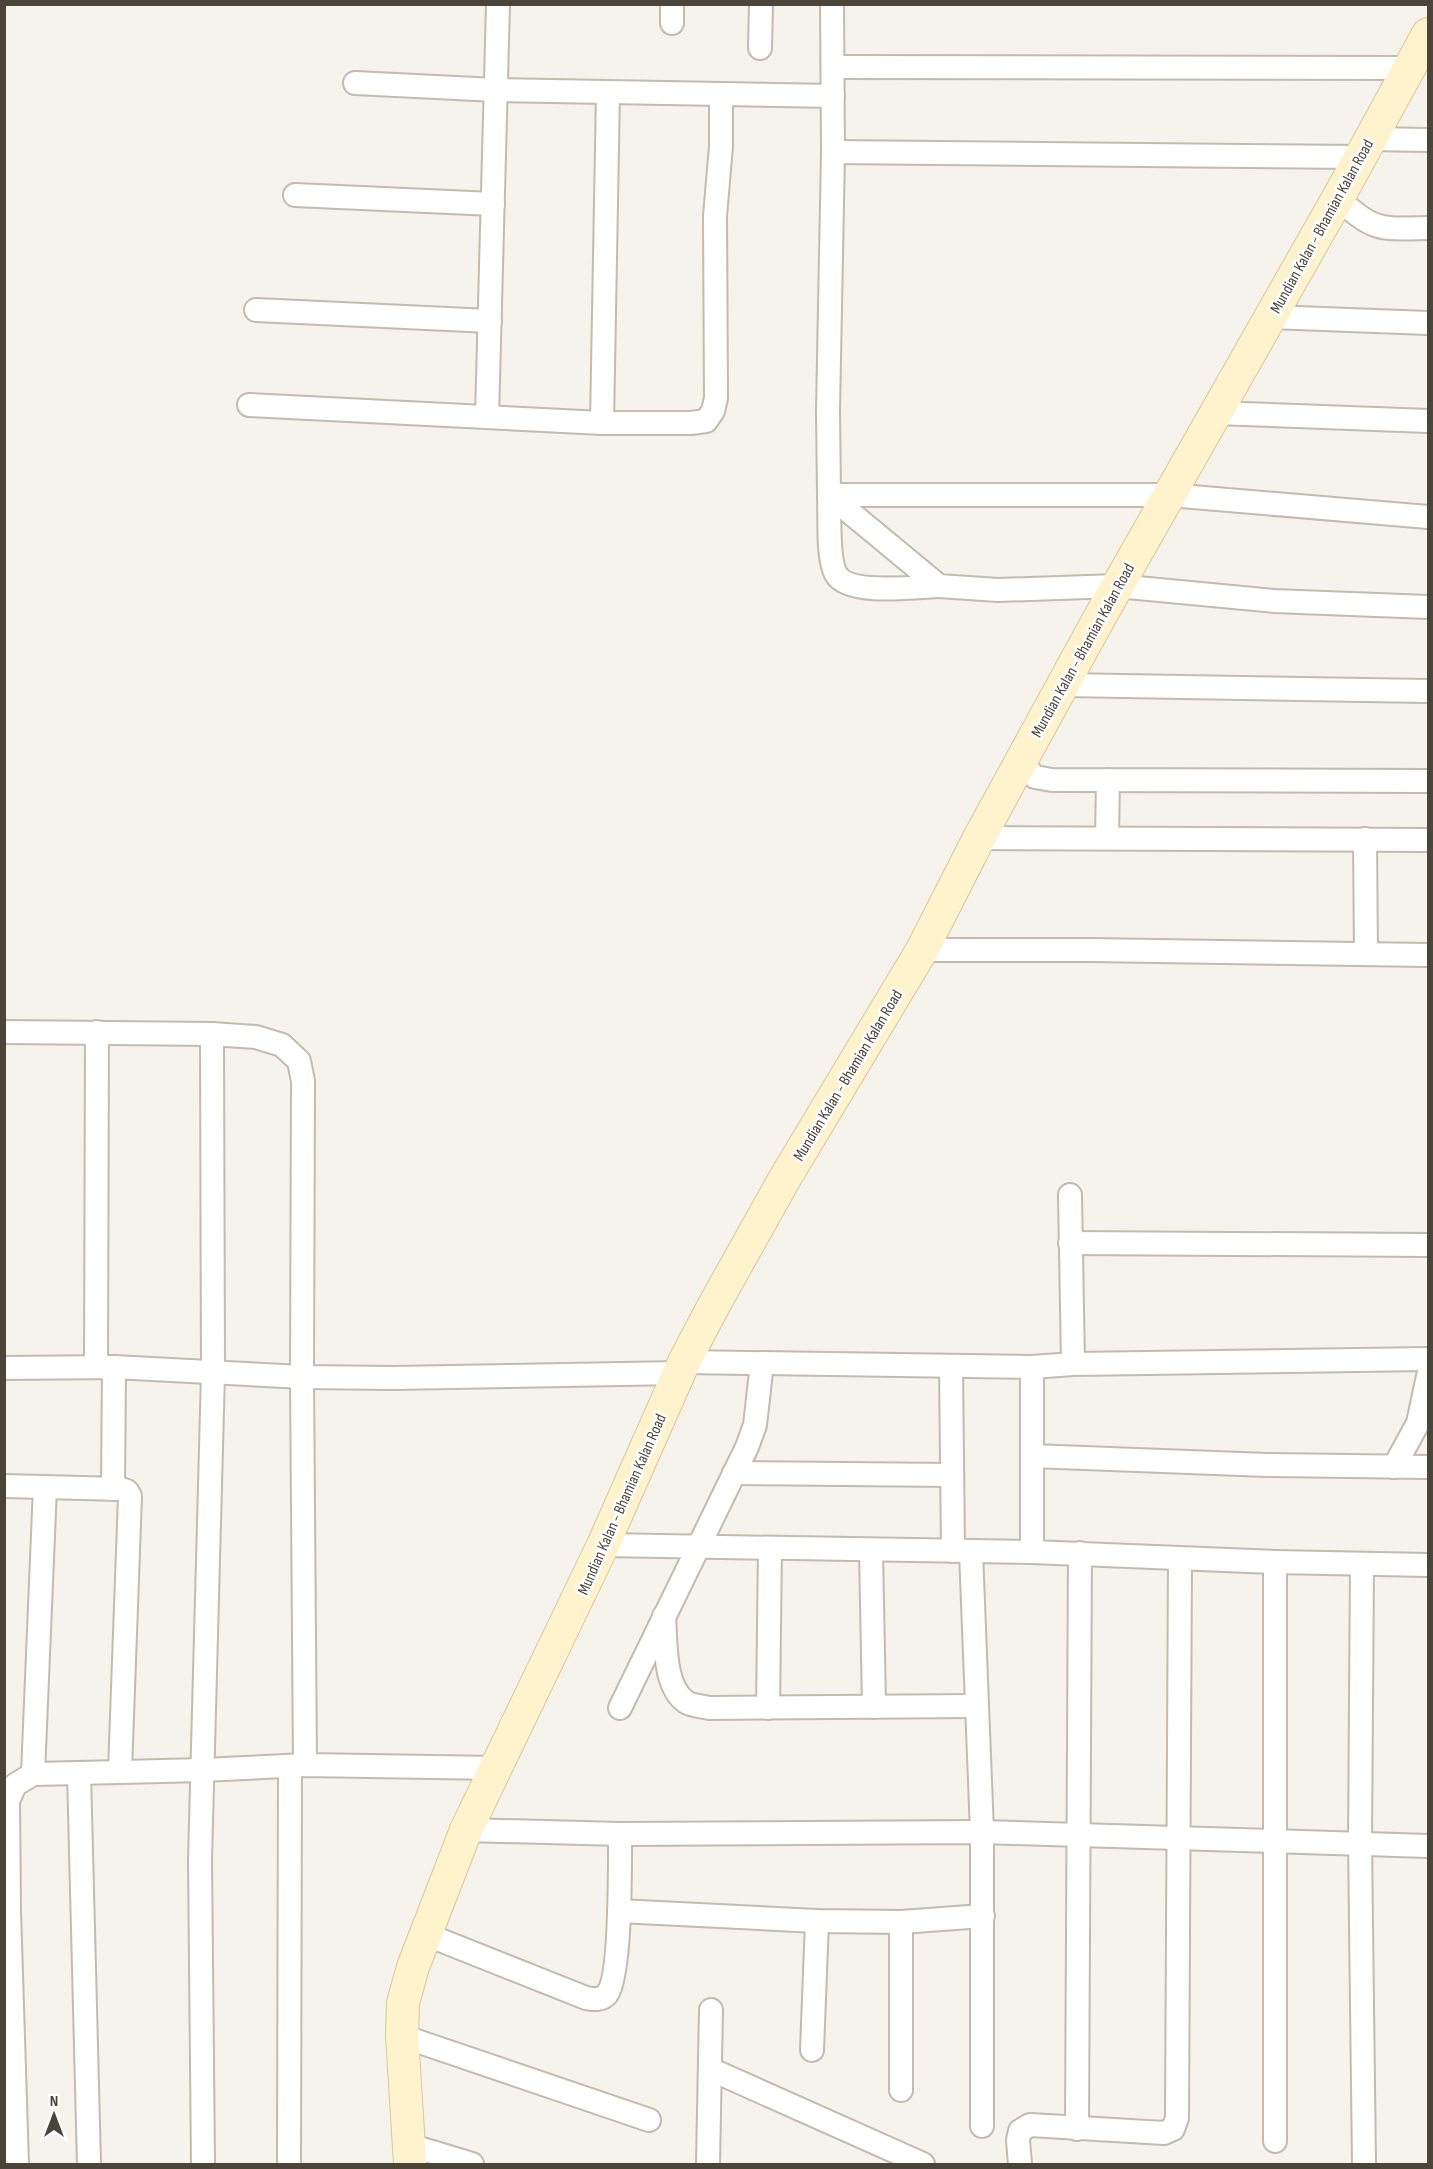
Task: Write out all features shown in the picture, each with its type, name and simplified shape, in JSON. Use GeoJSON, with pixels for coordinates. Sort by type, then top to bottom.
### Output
{"type":"FeatureCollection","features":[{"type":"Feature","properties":{"kind":"street"},"geometry":{"type":"LineString","coordinates":[[487,417],[498,4]]}},
{"type":"Feature","properties":{"kind":"street"},"geometry":{"type":"LineString","coordinates":[[760,48],[761,4]]}},
{"type":"Feature","properties":{"kind":"street"},"geometry":{"type":"LineString","coordinates":[[832,4],[833,152],[828,411],[831,558],[836,575],[846,584],[863,588],[939,586],[998,590],[1117,586],[1274,601],[1428,607]]}},
{"type":"Feature","properties":{"kind":"street","name":"Mundian Kalan - Bhamian Kalan Road"},"geometry":{"type":"LineString","coordinates":[[410,2155],[402,2036],[403,2003],[424,1934],[466,1830],[603,1545],[682,1368],[714,1305],[785,1178],[921,950],[979,838],[1117,586],[1427,38]]}},
{"type":"Feature","properties":{"kind":"street"},"geometry":{"type":"LineString","coordinates":[[833,67],[1408,68]]}},
{"type":"Feature","properties":{"kind":"street"},"geometry":{"type":"LineString","coordinates":[[355,83],[496,90],[833,96]]}},
{"type":"Feature","properties":{"kind":"street"},"geometry":{"type":"LineString","coordinates":[[602,423],[608,93]]}},
{"type":"Feature","properties":{"kind":"street"},"geometry":{"type":"LineString","coordinates":[[249,405],[602,423],[705,421],[713,411],[716,398],[715,216],[721,146],[721,95]]}},
{"type":"Feature","properties":{"kind":"street"},"geometry":{"type":"LineString","coordinates":[[833,152],[1365,148],[1428,140]]}},
{"type":"Feature","properties":{"kind":"street"},"geometry":{"type":"LineString","coordinates":[[295,195],[493,204]]}},
{"type":"Feature","properties":{"kind":"street"},"geometry":{"type":"LineString","coordinates":[[1338,198],[1355,215],[1370,224],[1392,229],[1428,228]]}},
{"type":"Feature","properties":{"kind":"street"},"geometry":{"type":"LineString","coordinates":[[256,310],[490,321]]}},
{"type":"Feature","properties":{"kind":"street"},"geometry":{"type":"LineString","coordinates":[[1270,317],[1428,323]]}},
{"type":"Feature","properties":{"kind":"street"},"geometry":{"type":"LineString","coordinates":[[1216,413],[1428,421]]}},
{"type":"Feature","properties":{"kind":"street"},"geometry":{"type":"LineString","coordinates":[[829,495],[1169,495],[1428,518]]}},
{"type":"Feature","properties":{"kind":"street"},"geometry":{"type":"LineString","coordinates":[[829,495],[939,586]]}},
{"type":"Feature","properties":{"kind":"street"},"geometry":{"type":"LineString","coordinates":[[1064,685],[1428,691]]}},
{"type":"Feature","properties":{"kind":"street"},"geometry":{"type":"LineString","coordinates":[[1020,762],[1035,777],[1052,780],[1428,781]]}},
{"type":"Feature","properties":{"kind":"street"},"geometry":{"type":"LineString","coordinates":[[1107,838],[1108,780]]}},
{"type":"Feature","properties":{"kind":"street"},"geometry":{"type":"LineString","coordinates":[[979,838],[1428,840]]}},
{"type":"Feature","properties":{"kind":"street"},"geometry":{"type":"LineString","coordinates":[[1365,839],[1366,953]]}},
{"type":"Feature","properties":{"kind":"street"},"geometry":{"type":"LineString","coordinates":[[921,950],[1428,955]]}},
{"type":"Feature","properties":{"kind":"street"},"geometry":{"type":"LineString","coordinates":[[4,1032],[97,1032],[256,1037],[282,1045],[299,1061],[303,1081],[302,1377],[298,1766],[289,2164]]}},
{"type":"Feature","properties":{"kind":"street"},"geometry":{"type":"LineString","coordinates":[[97,1032],[105,1367],[113,1489]]}},
{"type":"Feature","properties":{"kind":"street"},"geometry":{"type":"LineString","coordinates":[[203,2164],[200,1860],[213,1372],[212,1035]]}},
{"type":"Feature","properties":{"kind":"street"},"geometry":{"type":"LineString","coordinates":[[1070,1195],[1073,1364]]}},
{"type":"Feature","properties":{"kind":"street"},"geometry":{"type":"LineString","coordinates":[[1070,1243],[1428,1245]]}},
{"type":"Feature","properties":{"kind":"street"},"geometry":{"type":"LineString","coordinates":[[4,1368],[105,1367],[302,1377],[393,1378],[762,1364],[1032,1367],[1073,1364],[1428,1359]]}},
{"type":"Feature","properties":{"kind":"street"},"geometry":{"type":"LineString","coordinates":[[620,1708],[755,1425],[762,1364]]}},
{"type":"Feature","properties":{"kind":"street"},"geometry":{"type":"LineString","coordinates":[[951,1366],[952,1474],[962,1551],[976,1706],[982,1832],[982,2126]]}},
{"type":"Feature","properties":{"kind":"street"},"geometry":{"type":"LineString","coordinates":[[1032,1367],[1032,1552]]}},
{"type":"Feature","properties":{"kind":"street"},"geometry":{"type":"LineString","coordinates":[[1394,1467],[1418,1423],[1428,1376]]}},
{"type":"Feature","properties":{"kind":"street"},"geometry":{"type":"LineString","coordinates":[[1032,1456],[1178,1462],[1428,1467]]}},
{"type":"Feature","properties":{"kind":"street"},"geometry":{"type":"LineString","coordinates":[[734,1473],[952,1474]]}},
{"type":"Feature","properties":{"kind":"street"},"geometry":{"type":"LineString","coordinates":[[4,1486],[113,1489],[127,1491],[130,1496],[120,1772]]}},
{"type":"Feature","properties":{"kind":"street"},"geometry":{"type":"LineString","coordinates":[[33,1774],[45,1487]]}},
{"type":"Feature","properties":{"kind":"street"},"geometry":{"type":"LineString","coordinates":[[603,1545],[1080,1553],[1180,1559],[1428,1565]]}},
{"type":"Feature","properties":{"kind":"street"},"geometry":{"type":"LineString","coordinates":[[768,1708],[770,1548]]}},
{"type":"Feature","properties":{"kind":"street"},"geometry":{"type":"LineString","coordinates":[[871,1550],[874,1707]]}},
{"type":"Feature","properties":{"kind":"street"},"geometry":{"type":"LineString","coordinates":[[1077,2129],[1080,1553]]}},
{"type":"Feature","properties":{"kind":"street"},"geometry":{"type":"LineString","coordinates":[[1020,2164],[1018,2140],[1020,2131],[1030,2125],[1164,2133],[1173,2129],[1177,2118],[1180,1559]]}},
{"type":"Feature","properties":{"kind":"street"},"geometry":{"type":"LineString","coordinates":[[1275,1562],[1275,2141]]}},
{"type":"Feature","properties":{"kind":"street"},"geometry":{"type":"LineString","coordinates":[[1362,1564],[1360,1843],[1364,2164]]}},
{"type":"Feature","properties":{"kind":"street"},"geometry":{"type":"LineString","coordinates":[[664,1616],[669,1674],[674,1692],[687,1703],[709,1708],[976,1706]]}},
{"type":"Feature","properties":{"kind":"street"},"geometry":{"type":"LineString","coordinates":[[16,2164],[7,1911],[8,1801],[15,1785],[33,1774],[298,1766],[497,1768]]}},
{"type":"Feature","properties":{"kind":"street"},"geometry":{"type":"LineString","coordinates":[[79,1773],[89,2164]]}},
{"type":"Feature","properties":{"kind":"street"},"geometry":{"type":"LineString","coordinates":[[466,1830],[620,1834],[982,1832],[1428,1846]]}},
{"type":"Feature","properties":{"kind":"street"},"geometry":{"type":"LineString","coordinates":[[424,1934],[586,1998],[596,2000],[606,1996],[612,1984],[619,1911],[620,1834]]}},
{"type":"Feature","properties":{"kind":"street"},"geometry":{"type":"LineString","coordinates":[[619,1911],[817,1921],[901,1922],[983,1916]]}},
{"type":"Feature","properties":{"kind":"street"},"geometry":{"type":"LineString","coordinates":[[812,2050],[817,1921]]}},
{"type":"Feature","properties":{"kind":"street"},"geometry":{"type":"LineString","coordinates":[[901,1922],[901,2090]]}},
{"type":"Feature","properties":{"kind":"street"},"geometry":{"type":"LineString","coordinates":[[708,2164],[711,2010]]}},
{"type":"Feature","properties":{"kind":"street"},"geometry":{"type":"LineString","coordinates":[[402,2036],[649,2120]]}},
{"type":"Feature","properties":{"kind":"street"},"geometry":{"type":"LineString","coordinates":[[710,2069],[923,2164]]}},
{"type":"Feature","properties":{"kind":"street"},"geometry":{"type":"LineString","coordinates":[[410,2155],[472,2164]]}}]}
